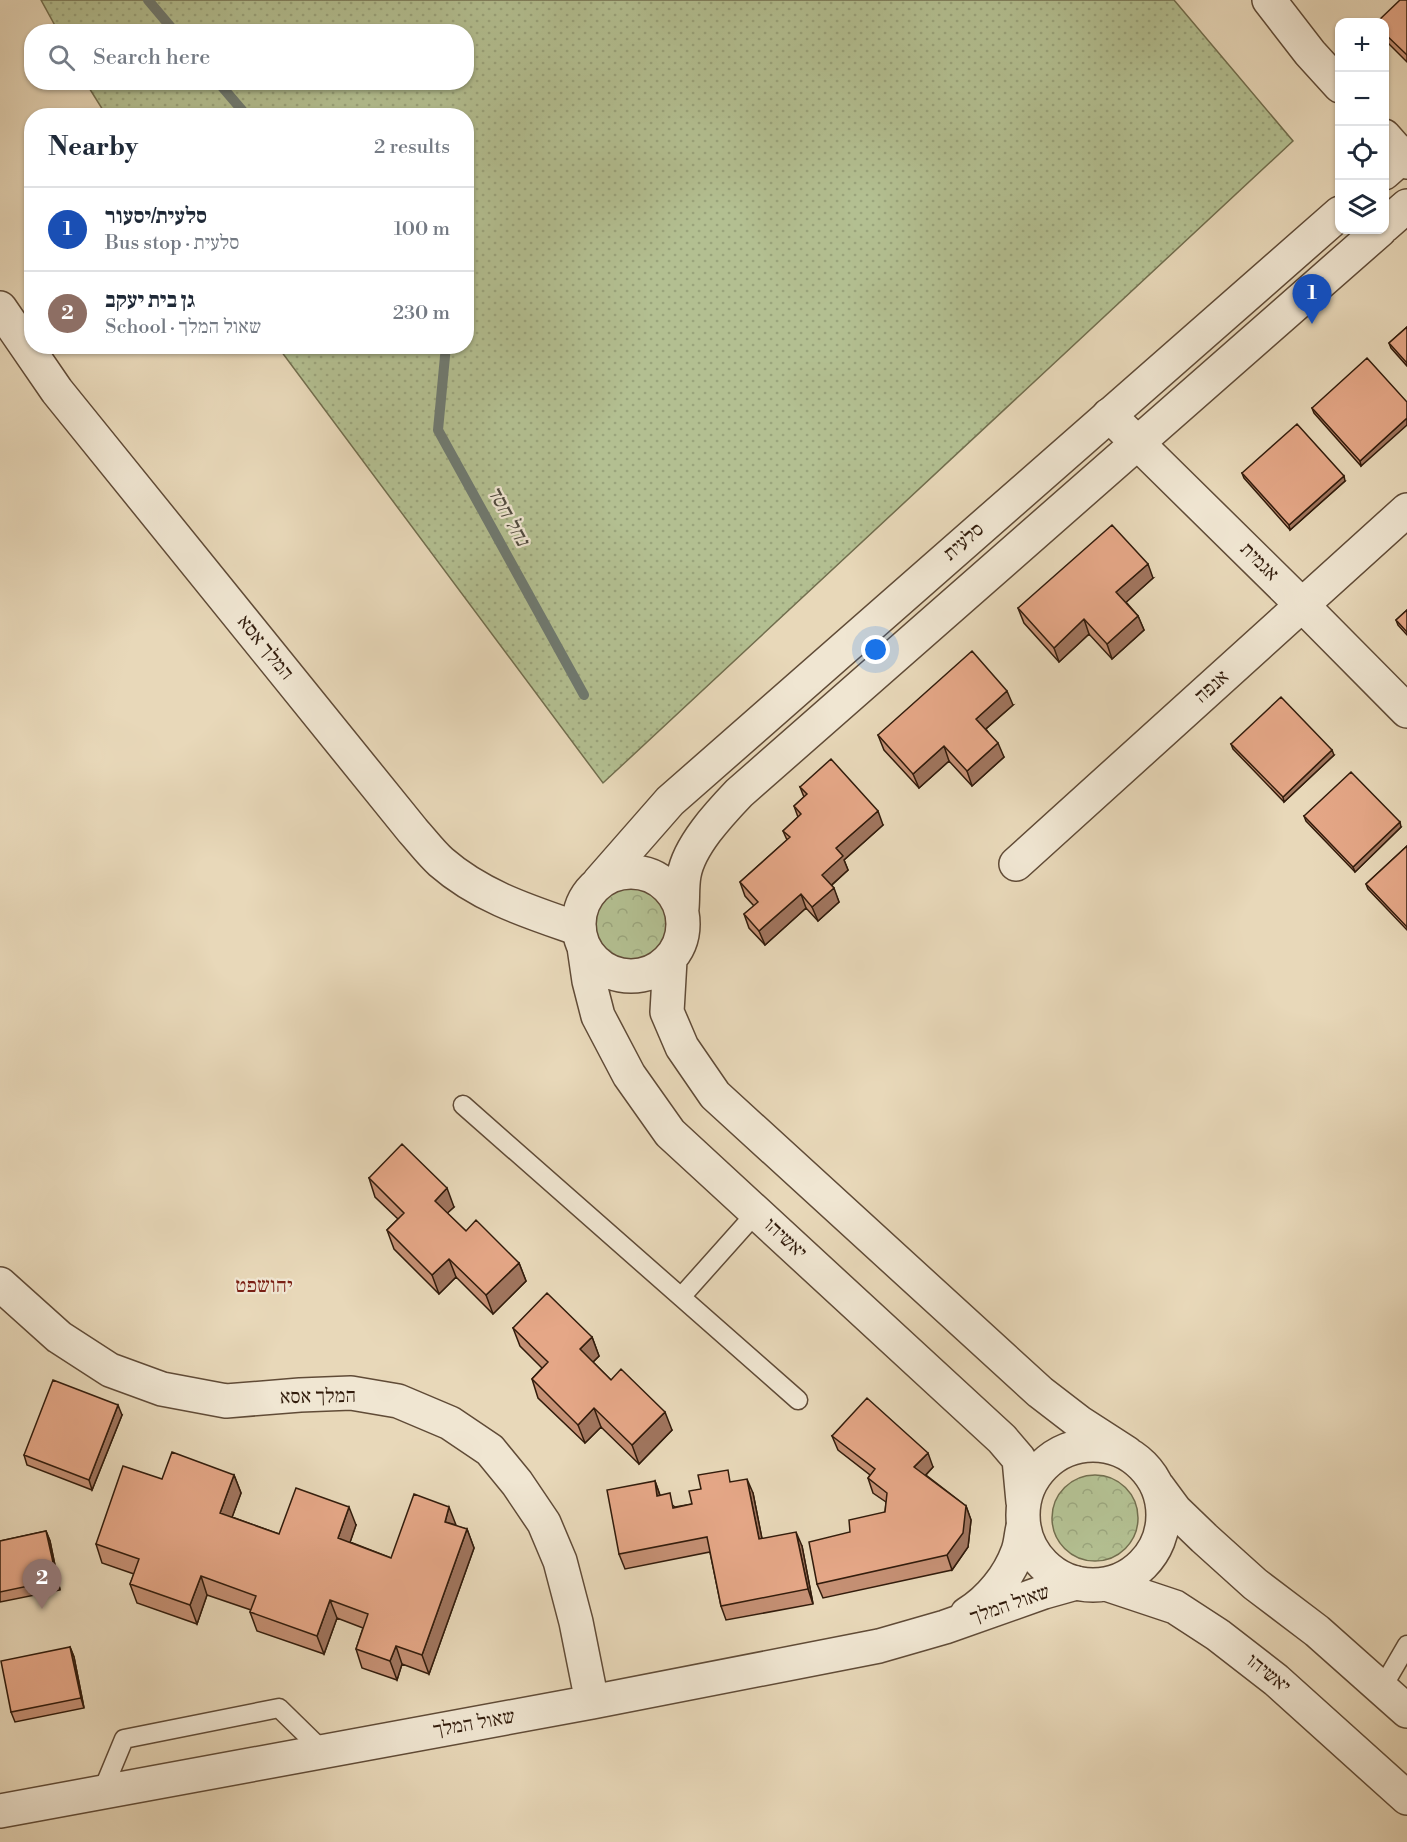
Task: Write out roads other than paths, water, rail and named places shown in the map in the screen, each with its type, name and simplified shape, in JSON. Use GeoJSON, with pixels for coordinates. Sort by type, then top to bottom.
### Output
{"type":"FeatureCollection","features":[{"type":"Feature","properties":{"kind":"street"},"geometry":{"type":"LineString","coordinates":[[1269,0],[1335,80]]}},
{"type":"Feature","properties":{"kind":"street"},"geometry":{"type":"LineString","coordinates":[[1389,222],[1407,206]]}},
{"type":"Feature","properties":{"kind":"street","name":"סלעית"},"geometry":{"type":"LineString","coordinates":[[599,882],[670,801],[1335,217]]}},
{"type":"Feature","properties":{"kind":"street","name":"סלעית"},"geometry":{"type":"LineString","coordinates":[[682,908],[684,873],[698,843],[717,816],[739,793],[1375,234]]}},
{"type":"Feature","properties":{"kind":"street","name":"המלך אסא"},"geometry":{"type":"LineString","coordinates":[[0,308],[24,343]]}},
{"type":"Feature","properties":{"kind":"street","name":"המלך אסא"},"geometry":{"type":"LineString","coordinates":[[32,354],[57,391],[406,822],[441,861],[473,886],[581,938]]}},
{"type":"Feature","properties":{"kind":"street","name":"אגמית"},"geometry":{"type":"LineString","coordinates":[[1109,415],[1407,711]]}},
{"type":"Feature","properties":{"kind":"street","name":"אנפה"},"geometry":{"type":"LineString","coordinates":[[1016,864],[1407,510]]}},
{"type":"Feature","properties":{"kind":"street"},"geometry":{"type":"LineString","coordinates":[[627,871],[646,873],[662,881],[674,892],[682,908],[684,926],[680,944],[670,960],[658,970],[641,976],[623,976],[610,972],[594,962],[581,938],[580,911],[584,901],[599,882],[609,876],[627,871]]}},
{"type":"Feature","properties":{"kind":"street","name":"יאשיהו"},"geometry":{"type":"LineString","coordinates":[[581,938],[588,981],[598,1017],[629,1075],[670,1134],[1002,1438],[1019,1459],[1023,1514]]}},
{"type":"Feature","properties":{"kind":"street"},"geometry":{"type":"LineString","coordinates":[[670,960],[667,1012],[682,1047],[715,1095],[1040,1392],[1146,1468],[1175,1510],[1204,1538],[1255,1584],[1317,1631],[1407,1711]]}},
{"type":"Feature","properties":{"kind":"street","name":"המלך אסא"},"geometry":{"type":"LineString","coordinates":[[0,1284],[59,1337],[110,1370],[162,1389],[226,1401],[351,1393],[398,1401],[450,1423],[490,1450],[517,1483],[544,1522],[560,1561],[576,1623],[592,1702]]}},
{"type":"Feature","properties":{"kind":"street"},"geometry":{"type":"LineString","coordinates":[[1128,1453],[1107,1446],[1084,1445],[1062,1451],[1044,1464],[1030,1481],[1023,1514],[1029,1546],[1041,1563],[1056,1576],[1091,1584],[1126,1577],[1143,1565],[1155,1548],[1162,1528],[1163,1508],[1158,1487]]}},
{"type":"Feature","properties":{"kind":"street","name":"שאול המלך"},"geometry":{"type":"LineString","coordinates":[[945,1627],[979,1607],[1005,1578],[1018,1550],[1023,1514]]}},
{"type":"Feature","properties":{"kind":"street","name":"יאשיהו"},"geometry":{"type":"LineString","coordinates":[[1091,1584],[1175,1607],[1218,1635],[1276,1680],[1407,1798]]}},
{"type":"Feature","properties":{"kind":"street","name":"שאול המלך"},"geometry":{"type":"LineString","coordinates":[[0,1811],[592,1702],[879,1646],[945,1627],[1044,1593],[1091,1584]]}},
{"type":"Feature","properties":{"kind":"lane"},"geometry":{"type":"LineString","coordinates":[[463,1105],[798,1400]]}},
{"type":"Feature","properties":{"kind":"lane"},"geometry":{"type":"LineString","coordinates":[[681,1297],[756,1213]]}},
{"type":"Feature","properties":{"kind":"lane"},"geometry":{"type":"LineString","coordinates":[[1382,1688],[1407,1645]]}},
{"type":"Feature","properties":{"kind":"lane"},"geometry":{"type":"LineString","coordinates":[[102,1792],[124,1739],[279,1708],[323,1751]]}},
{"type":"Feature","properties":{"kind":"waterway","name":"נחל חסד"},"geometry":{"type":"LineString","coordinates":[[148,0],[168,24]]}},
{"type":"Feature","properties":{"kind":"waterway","name":"נחל חסד"},"geometry":{"type":"LineString","coordinates":[[225,90],[240,108]]}},
{"type":"Feature","properties":{"kind":"waterway","name":"נחל חסד"},"geometry":{"type":"LineString","coordinates":[[445,354],[438,430],[584,695]]}},
{"type":"Feature","properties":{"kind":"place","name":"סלעית/יסעור"},"geometry":{"type":"Point","coordinates":[1312,324]}},
{"type":"Feature","properties":{"kind":"place","name":"גן בית יעקב"},"geometry":{"type":"Point","coordinates":[42,1609]}},
{"type":"Feature","properties":{"kind":"district","name":"יהושפט"},"geometry":{"type":"Point","coordinates":[264,1286]}}]}
